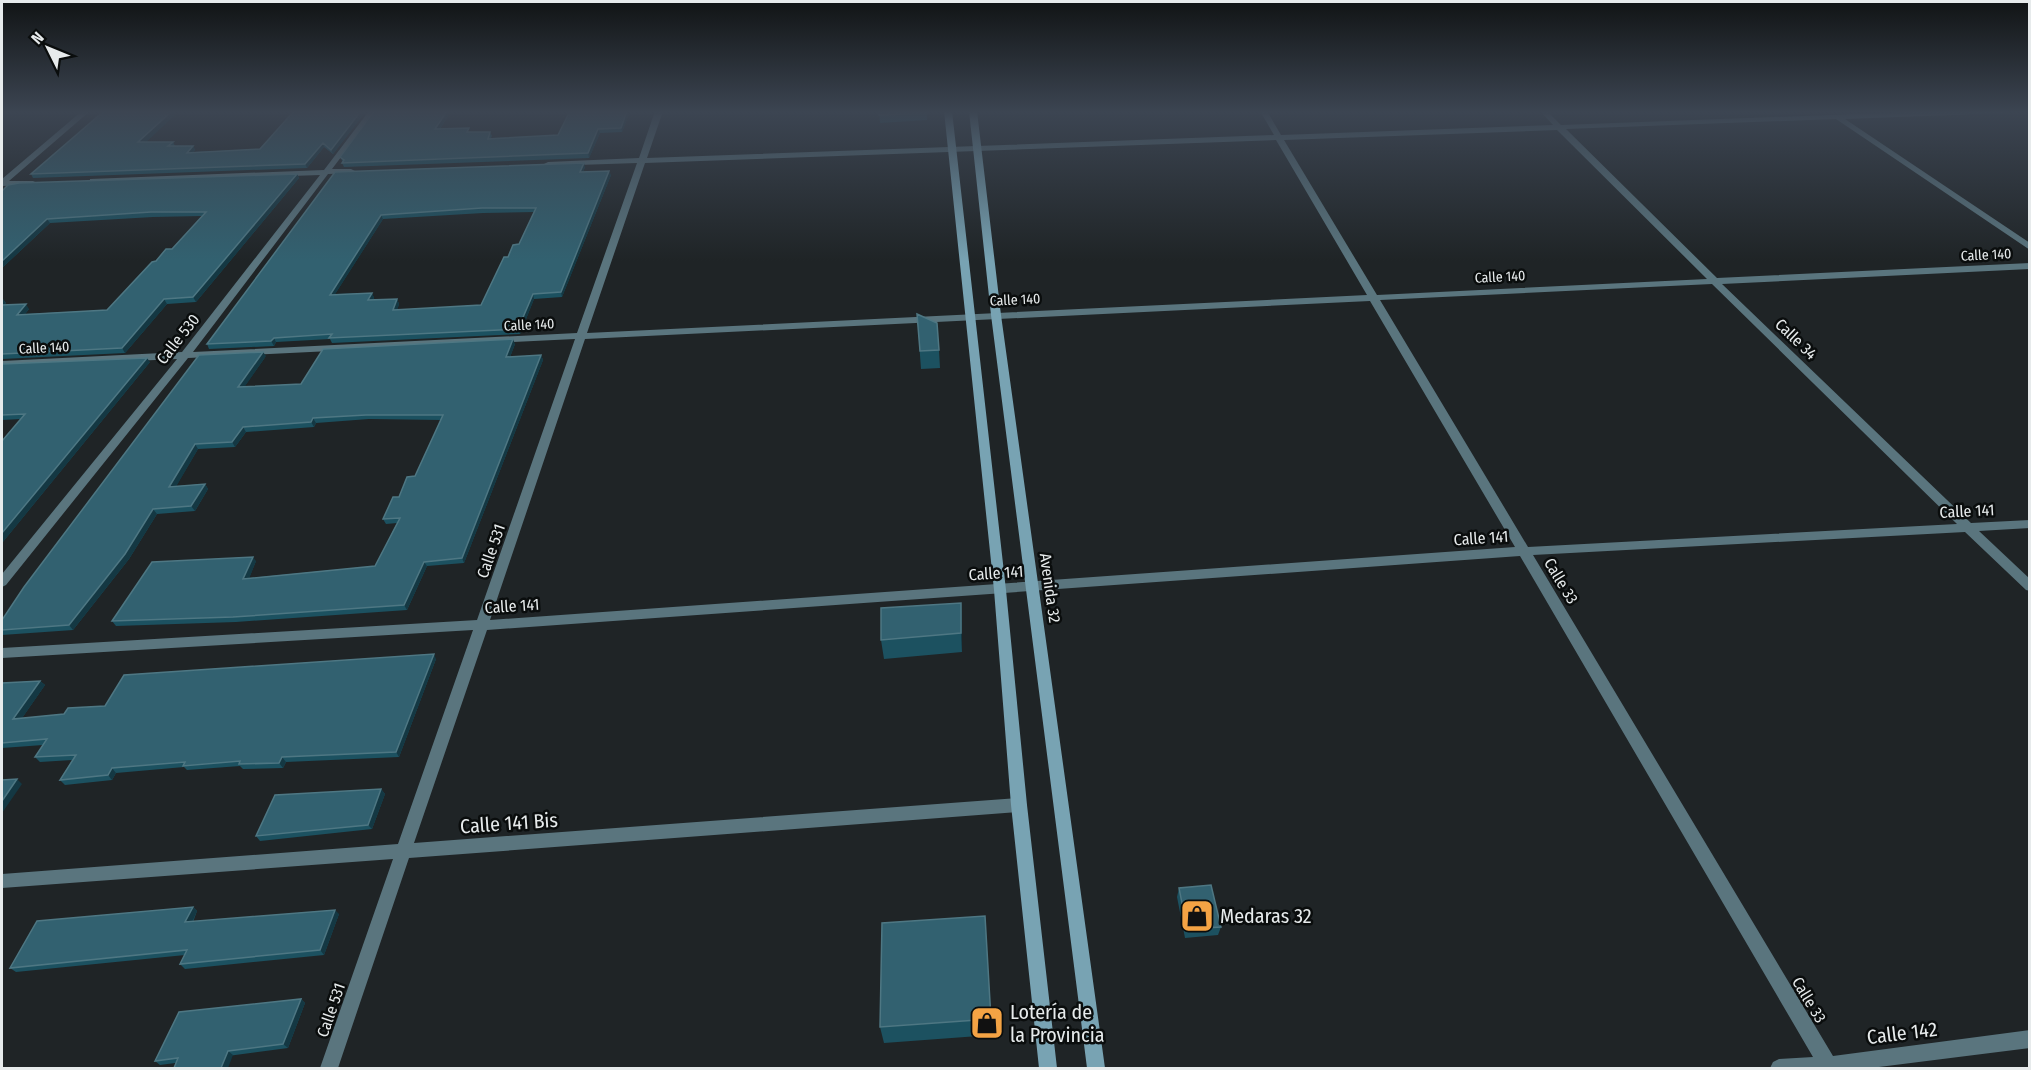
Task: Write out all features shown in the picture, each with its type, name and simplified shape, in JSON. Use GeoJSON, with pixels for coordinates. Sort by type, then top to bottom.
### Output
{"type":"FeatureCollection","features":[{"type":"Feature","properties":{"kind":"main road"},"geometry":{"type":"LineString","coordinates":[[953,161],[1000,590],[1019,805],[1048,1068]]}},
{"type":"Feature","properties":{"kind":"main road","name":"Avenida 32"},"geometry":{"type":"LineString","coordinates":[[978,161],[996,315],[1096,1068]]}},
{"type":"Feature","properties":{"kind":"street"},"geometry":{"type":"LineString","coordinates":[[2,183],[28,161]]}},
{"type":"Feature","properties":{"kind":"street","name":"Calle 530"},"geometry":{"type":"LineString","coordinates":[[2,582],[336,161]]}},
{"type":"Feature","properties":{"kind":"street"},"geometry":{"type":"LineString","coordinates":[[538,165],[643,161]]}},
{"type":"Feature","properties":{"kind":"street","name":"Calle 531"},"geometry":{"type":"LineString","coordinates":[[329,1068],[643,161]]}},
{"type":"Feature","properties":{"kind":"street","name":"Calle 33"},"geometry":{"type":"LineString","coordinates":[[1292,161],[1829,1067]]}},
{"type":"Feature","properties":{"kind":"street","name":"Calle 34"},"geometry":{"type":"LineString","coordinates":[[1594,161],[1714,281],[2030,587]]}},
{"type":"Feature","properties":{"kind":"street"},"geometry":{"type":"LineString","coordinates":[[1903,161],[2030,247]]}},
{"type":"Feature","properties":{"kind":"street"},"geometry":{"type":"LineString","coordinates":[[83,181],[363,171]]}},
{"type":"Feature","properties":{"kind":"street"},"geometry":{"type":"LineString","coordinates":[[2,183],[48,182]]}},
{"type":"Feature","properties":{"kind":"street","name":"Calle 140"},"geometry":{"type":"LineString","coordinates":[[2,364],[2030,266]]}},
{"type":"Feature","properties":{"kind":"street","name":"Calle 141"},"geometry":{"type":"LineString","coordinates":[[2,653],[483,625],[1033,588],[1524,551],[2030,524]]}},
{"type":"Feature","properties":{"kind":"street","name":"Calle 141 Bis"},"geometry":{"type":"LineString","coordinates":[[2,881],[1019,805]]}},
{"type":"Feature","properties":{"kind":"street","name":"Calle 142"},"geometry":{"type":"LineString","coordinates":[[1779,1068],[1829,1067],[2030,1039]]}},
{"type":"Feature","properties":{"kind":"building"},"geometry":{"type":"Polygon","coordinates":[[[46,161],[308,161],[305,164],[31,174],[46,161]]]}},
{"type":"Feature","properties":{"kind":"building"},"geometry":{"type":"Polygon","coordinates":[[[343,161],[393,161],[342,163],[343,161]]]}},
{"type":"Feature","properties":{"kind":"building"},"geometry":{"type":"Polygon","coordinates":[[[584,163],[580,172],[609,171],[561,292],[533,294],[518,329],[329,338],[332,334],[274,338],[271,341],[207,344],[335,172],[584,163]],[[482,208],[381,215],[330,295],[372,293],[368,300],[397,299],[393,310],[481,305],[504,257],[508,257],[513,245],[519,244],[536,208],[482,208]]]}},
{"type":"Feature","properties":{"kind":"building"},"geometry":{"type":"Polygon","coordinates":[[[297,174],[193,297],[164,299],[122,348],[2,354],[2,305],[26,304],[17,315],[107,310],[152,262],[156,261],[166,249],[172,249],[206,212],[151,212],[47,219],[2,261],[2,191],[8,185],[297,174]]]}},
{"type":"Feature","properties":{"kind":"building"},"geometry":{"type":"Polygon","coordinates":[[[917,314],[937,323],[939,350],[920,351],[917,314]]]}},
{"type":"Feature","properties":{"kind":"building"},"geometry":{"type":"Polygon","coordinates":[[[513,339],[506,357],[541,355],[462,558],[424,562],[404,605],[233,617],[112,621],[152,562],[253,557],[243,579],[375,566],[400,518],[383,519],[393,497],[399,497],[407,477],[415,476],[443,415],[313,418],[311,422],[243,427],[232,442],[195,444],[169,487],[205,484],[191,506],[153,509],[125,554],[69,625],[2,630],[2,620],[24,587],[199,355],[263,352],[238,387],[301,384],[323,349],[513,339]]]}},
{"type":"Feature","properties":{"kind":"building"},"geometry":{"type":"Polygon","coordinates":[[[147,358],[2,533],[2,441],[25,414],[2,415],[2,364],[147,358]]]}},
{"type":"Feature","properties":{"kind":"building"},"geometry":{"type":"Polygon","coordinates":[[[961,603],[961,633],[881,640],[881,608],[961,603]]]}},
{"type":"Feature","properties":{"kind":"building"},"geometry":{"type":"Polygon","coordinates":[[[434,654],[396,752],[282,757],[279,763],[239,764],[240,761],[183,766],[185,762],[112,768],[108,775],[60,780],[76,755],[35,757],[47,739],[2,743],[2,683],[40,681],[13,719],[64,714],[68,708],[105,706],[124,675],[434,654]]]}},
{"type":"Feature","properties":{"kind":"building"},"geometry":{"type":"Polygon","coordinates":[[[17,779],[2,801],[2,780],[17,779]]]}},
{"type":"Feature","properties":{"kind":"building"},"geometry":{"type":"Polygon","coordinates":[[[381,789],[368,825],[256,836],[275,795],[381,789]]]}},
{"type":"Feature","properties":{"kind":"building","name":"Medaras 32"},"geometry":{"type":"Polygon","coordinates":[[[1211,885],[1221,927],[1187,929],[1179,888],[1211,885]]]}},
{"type":"Feature","properties":{"kind":"building"},"geometry":{"type":"Polygon","coordinates":[[[193,907],[185,922],[335,910],[320,950],[180,964],[187,950],[10,968],[37,921],[193,907]]]}},
{"type":"Feature","properties":{"kind":"building"},"geometry":{"type":"Polygon","coordinates":[[[985,916],[991,1019],[880,1027],[882,923],[985,916]]]}},
{"type":"Feature","properties":{"kind":"building"},"geometry":{"type":"Polygon","coordinates":[[[301,999],[283,1044],[228,1051],[221,1068],[174,1068],[178,1058],[155,1061],[179,1012],[301,999]]]}},
{"type":"Feature","properties":{"kind":"place","name":"Medaras 32"},"geometry":{"type":"Point","coordinates":[1197,916]}},
{"type":"Feature","properties":{"kind":"place","name":"Lotería de la Provincia"},"geometry":{"type":"Point","coordinates":[987,1023]}}]}
